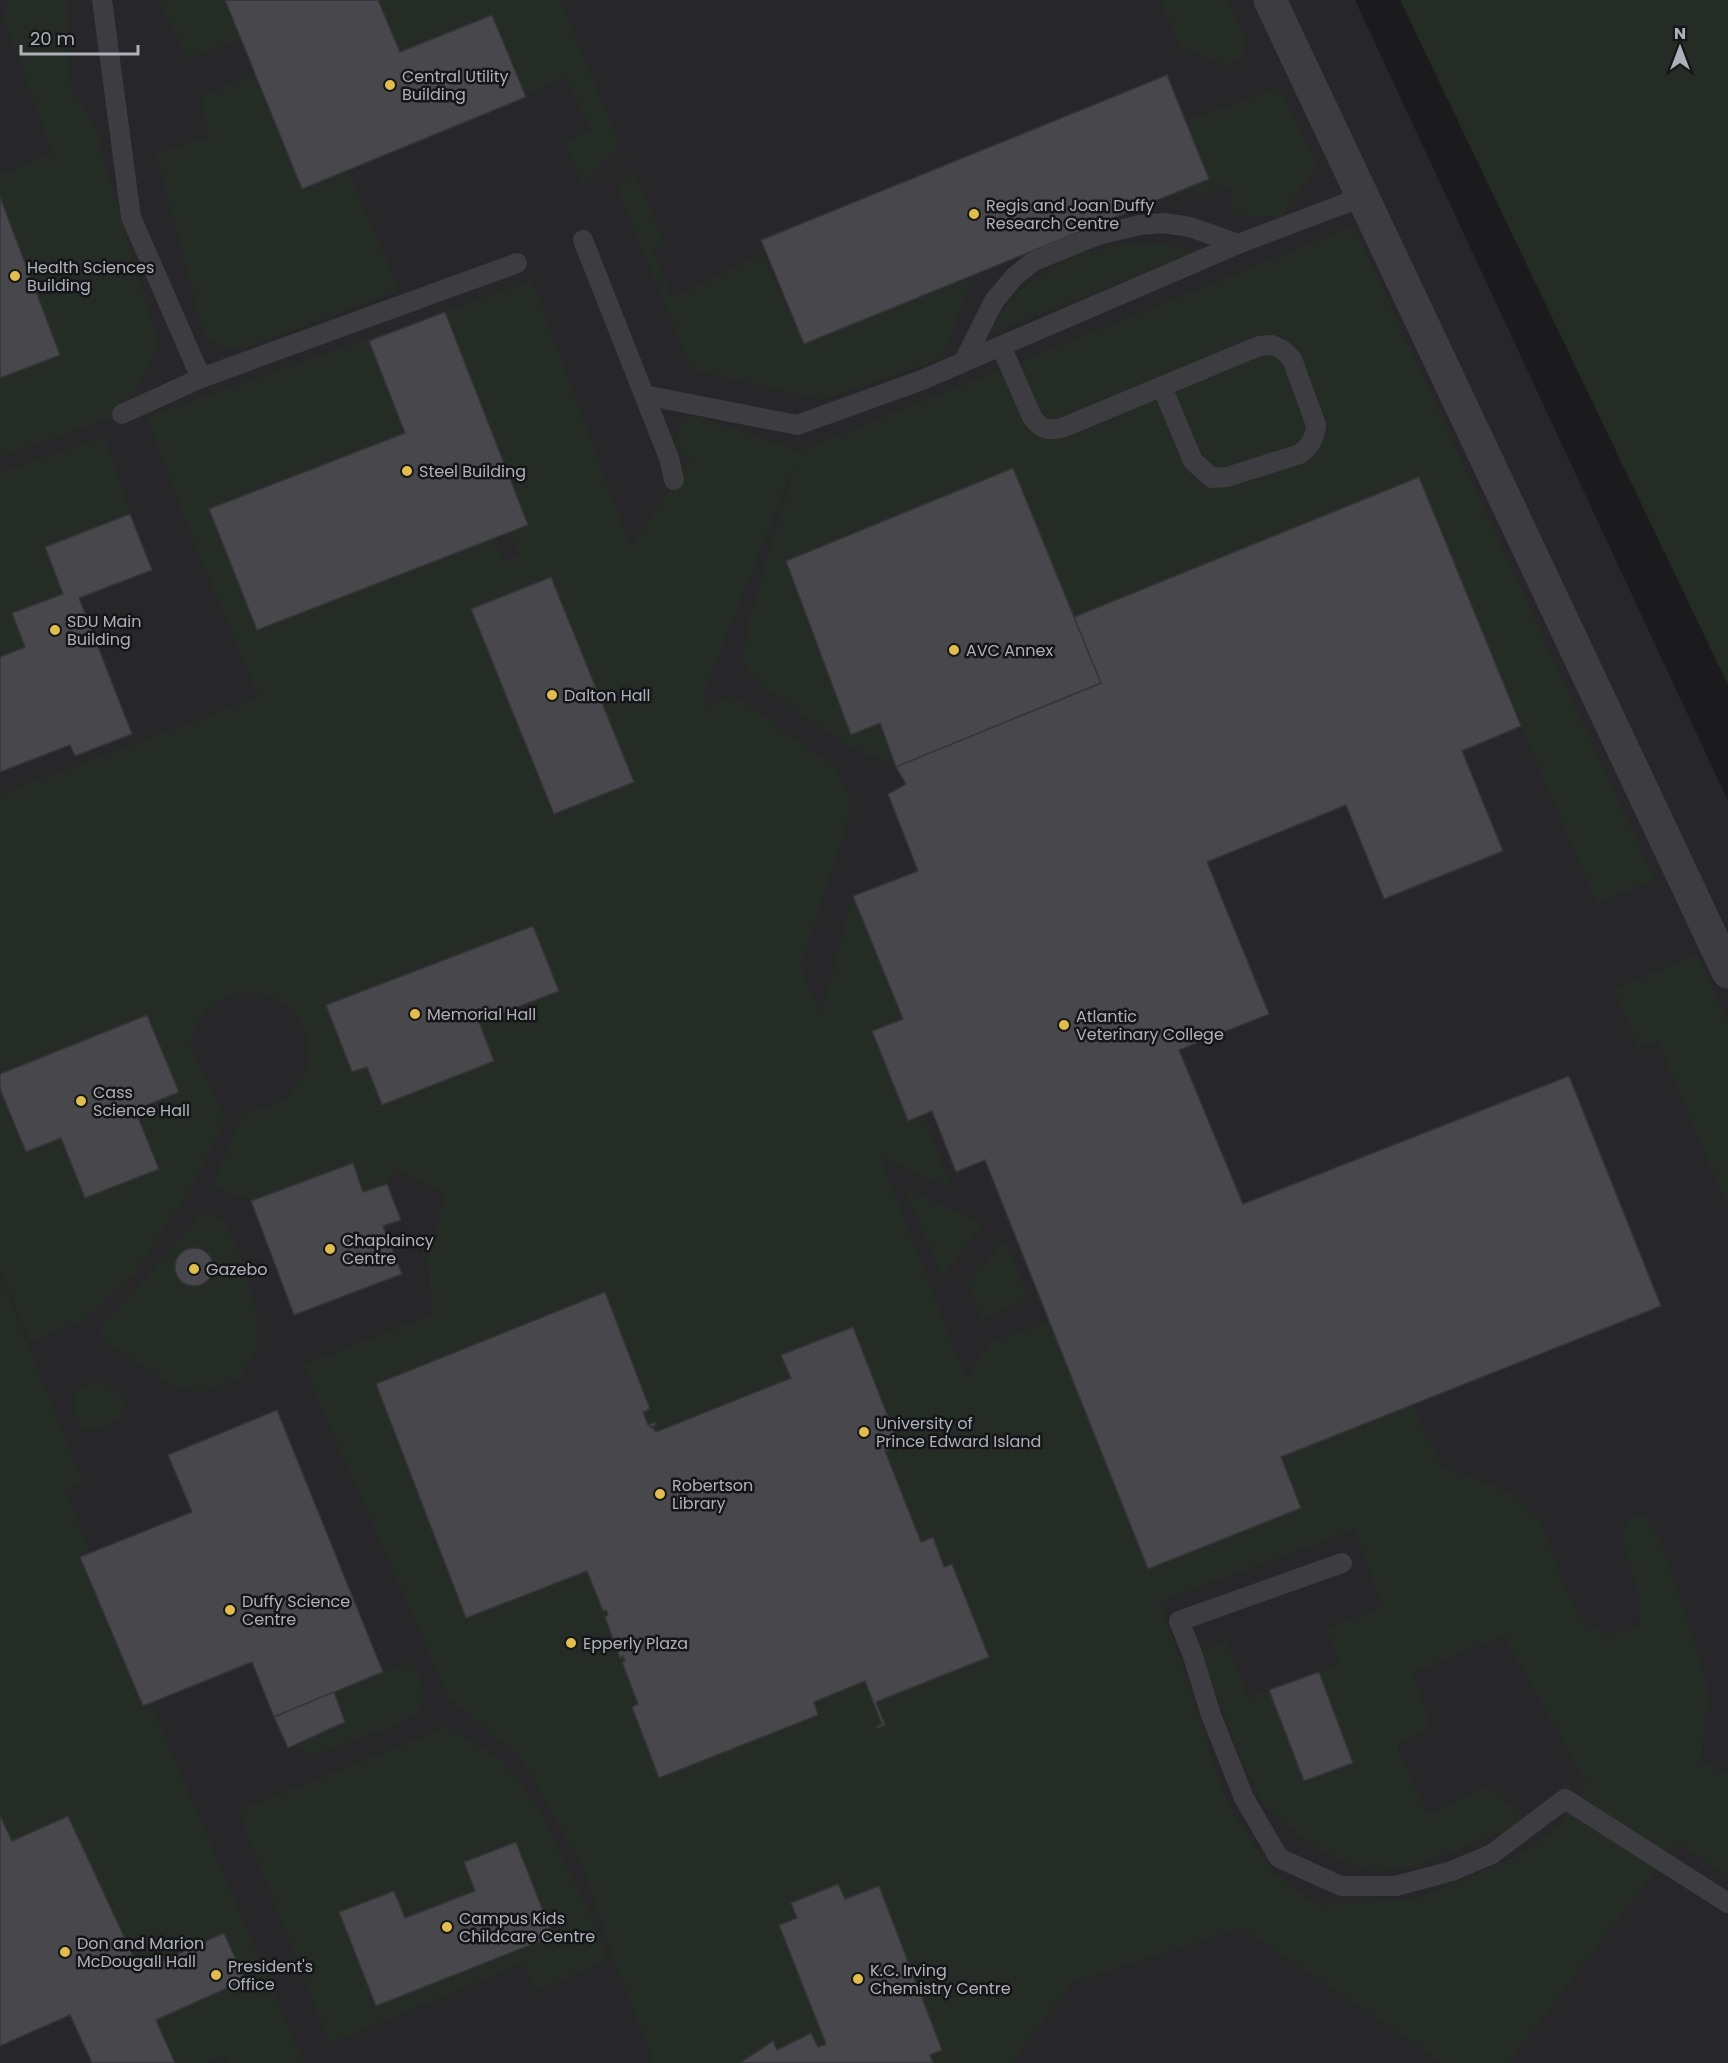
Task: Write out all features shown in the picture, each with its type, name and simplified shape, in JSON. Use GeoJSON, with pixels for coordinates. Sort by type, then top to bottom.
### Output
{"type":"FeatureCollection","features":[{"type":"Feature","properties":{"kind":"street"},"geometry":{"type":"LineString","coordinates":[[1270,0],[1728,972]]}},
{"type":"Feature","properties":{"kind":"lane"},"geometry":{"type":"LineString","coordinates":[[102,0],[131,217],[201,378]]}},
{"type":"Feature","properties":{"kind":"lane"},"geometry":{"type":"LineString","coordinates":[[644,395],[797,425],[922,380],[1238,244],[1362,197]]}},
{"type":"Feature","properties":{"kind":"lane"},"geometry":{"type":"LineString","coordinates":[[964,361],[994,301],[1015,276],[1034,261],[1098,235],[1140,225],[1164,223],[1190,227],[1238,244]]}},
{"type":"Feature","properties":{"kind":"lane"},"geometry":{"type":"LineString","coordinates":[[583,240],[669,458],[674,480]]}},
{"type":"Feature","properties":{"kind":"lane"},"geometry":{"type":"LineString","coordinates":[[122,414],[201,378],[517,263]]}},
{"type":"Feature","properties":{"kind":"lane"},"geometry":{"type":"LineString","coordinates":[[1001,346],[1032,417],[1040,427],[1048,430],[1062,428],[1259,346],[1272,345],[1283,350],[1292,359],[1316,425],[1315,434],[1310,446],[1300,454],[1227,477],[1212,478],[1193,461],[1162,387]]}},
{"type":"Feature","properties":{"kind":"lane"},"geometry":{"type":"LineString","coordinates":[[1342,1563],[1179,1621],[1192,1653],[1211,1715],[1244,1798],[1279,1858],[1341,1886],[1396,1886],[1452,1871],[1492,1854],[1564,1799],[1728,1903]]}},
{"type":"Feature","properties":{"kind":"shaded area","name":"University of Prince Edward Island"},"geometry":{"type":"Polygon","coordinates":[[[0,0],[1355,0],[1728,801],[1728,2063],[0,2063],[0,0]]]}},
{"type":"Feature","properties":{"kind":"shaded area"},"geometry":{"type":"Polygon","coordinates":[[[10,0],[68,0],[69,70],[72,90],[94,123],[159,348],[122,414],[0,457],[0,378],[60,355],[0,197],[0,175],[52,153],[3,15],[10,0]]]}},
{"type":"Feature","properties":{"kind":"shaded area"},"geometry":{"type":"Polygon","coordinates":[[[158,0],[225,0],[241,39],[188,58],[158,0]]]}},
{"type":"Feature","properties":{"kind":"shaded area"},"geometry":{"type":"Polygon","coordinates":[[[378,0],[560,0],[621,146],[582,184],[564,142],[591,130],[566,77],[526,97],[492,15],[400,52],[378,0]]]}},
{"type":"Feature","properties":{"kind":"shaded area"},"geometry":{"type":"Polygon","coordinates":[[[1160,0],[1226,0],[1244,36],[1243,52],[1238,60],[1228,67],[1180,46],[1160,0]]]}},
{"type":"Feature","properties":{"kind":"shaded area"},"geometry":{"type":"Polygon","coordinates":[[[1400,0],[1728,0],[1728,685],[1400,0]]]}},
{"type":"Feature","properties":{"kind":"shaded area"},"geometry":{"type":"Polygon","coordinates":[[[255,73],[302,189],[348,170],[400,291],[257,344],[242,348],[229,348],[216,344],[204,334],[156,154],[208,137],[201,97],[255,73]]]}},
{"type":"Feature","properties":{"kind":"shaded area"},"geometry":{"type":"Polygon","coordinates":[[[1280,87],[1317,167],[1280,218],[1230,214],[1233,189],[1169,195],[1209,179],[1186,121],[1280,87]]]}},
{"type":"Feature","properties":{"kind":"shaded area"},"geometry":{"type":"Polygon","coordinates":[[[635,172],[665,245],[653,249],[672,298],[762,254],[804,344],[973,275],[942,359],[822,400],[691,369],[617,188],[635,172]]]}},
{"type":"Feature","properties":{"kind":"shaded area"},"geometry":{"type":"Polygon","coordinates":[[[1354,226],[1655,880],[1597,904],[1418,477],[1074,617],[1013,469],[851,735],[880,723],[896,767],[850,747],[808,719],[749,675],[743,657],[749,620],[796,461],[703,695],[709,710],[719,700],[735,696],[833,765],[849,793],[851,810],[801,968],[821,1014],[853,896],[903,1019],[873,1031],[908,1121],[923,1115],[952,1188],[881,1158],[966,1378],[990,1342],[1049,1321],[1148,1569],[1301,1508],[1281,1457],[1413,1404],[1421,1425],[1443,1466],[1514,1494],[1543,1526],[1563,1583],[1584,1622],[1607,1635],[1640,1626],[1639,1593],[1622,1541],[1627,1519],[1646,1516],[1663,1547],[1709,1692],[1701,1761],[1728,1774],[1728,1877],[1677,1843],[1508,2063],[1442,2063],[1242,1928],[1073,1982],[1012,2063],[648,2063],[653,2060],[614,1960],[586,1874],[521,1758],[449,1699],[303,1365],[433,1314],[427,1261],[445,1194],[396,1169],[387,1184],[363,1192],[352,1163],[251,1201],[212,1186],[244,1109],[258,1110],[277,1103],[293,1090],[304,1072],[308,1053],[306,1035],[298,1018],[286,1005],[269,996],[250,992],[229,996],[206,1011],[195,1029],[191,1041],[192,1051],[225,1119],[190,1191],[136,1272],[84,1321],[30,1342],[0,1269],[0,794],[248,701],[258,695],[192,538],[147,417],[532,280],[630,546],[690,460],[675,444],[679,428],[691,414],[799,451],[1354,226]],[[510,532],[494,538],[503,562],[520,555],[510,532]],[[1354,1530],[1159,1602],[1180,1657],[1227,1803],[1273,1872],[1317,1905],[1414,1899],[1514,1858],[1560,1826],[1586,1783],[1504,1636],[1413,1673],[1430,1726],[1397,1746],[1427,1814],[1488,1786],[1525,1818],[1502,1832],[1409,1869],[1367,1871],[1316,1848],[1264,1807],[1233,1741],[1201,1650],[1227,1640],[1248,1698],[1269,1690],[1304,1781],[1353,1763],[1319,1672],[1339,1664],[1326,1628],[1383,1607],[1354,1530]]]}},
{"type":"Feature","properties":{"kind":"shaded area"},"geometry":{"type":"Polygon","coordinates":[[[1139,242],[1179,247],[1196,253],[988,335],[1010,299],[1032,279],[1082,252],[1139,242]]]}},
{"type":"Feature","properties":{"kind":"shaded area"},"geometry":{"type":"Polygon","coordinates":[[[105,436],[130,514],[45,547],[63,594],[13,613],[25,647],[0,657],[0,473],[105,436]]]}},
{"type":"Feature","properties":{"kind":"shaded area"},"geometry":{"type":"Polygon","coordinates":[[[1697,954],[1728,1023],[1728,1208],[1658,1041],[1638,1048],[1615,989],[1697,954]]]}},
{"type":"Feature","properties":{"kind":"shaded area"},"geometry":{"type":"Polygon","coordinates":[[[904,1188],[983,1224],[942,1277],[939,1269],[904,1188]]]}},
{"type":"Feature","properties":{"kind":"shaded area"},"geometry":{"type":"Polygon","coordinates":[[[203,1212],[223,1221],[238,1250],[249,1282],[257,1319],[257,1349],[240,1378],[209,1391],[175,1389],[102,1339],[99,1327],[136,1289],[203,1212]]]}},
{"type":"Feature","properties":{"kind":"shaded area"},"geometry":{"type":"Polygon","coordinates":[[[1005,1240],[1029,1299],[982,1319],[967,1284],[1005,1240]]]}},
{"type":"Feature","properties":{"kind":"shaded area"},"geometry":{"type":"Polygon","coordinates":[[[0,1274],[83,1482],[65,1490],[91,1553],[81,1558],[143,1706],[151,1703],[304,2063],[229,2063],[225,2055],[207,2063],[175,2063],[156,2020],[245,1980],[224,1933],[140,1971],[68,1816],[12,1841],[0,1815],[0,1274]]]}},
{"type":"Feature","properties":{"kind":"shaded area"},"geometry":{"type":"Polygon","coordinates":[[[103,1381],[127,1400],[119,1419],[98,1430],[82,1429],[73,1410],[77,1388],[103,1381]]]}},
{"type":"Feature","properties":{"kind":"shaded area"},"geometry":{"type":"Polygon","coordinates":[[[412,1661],[422,1685],[424,1697],[420,1709],[413,1715],[386,1729],[354,1741],[313,1754],[303,1753],[297,1743],[345,1722],[334,1692],[412,1661]]]}},
{"type":"Feature","properties":{"kind":"shaded area"},"geometry":{"type":"Polygon","coordinates":[[[449,1726],[507,1764],[541,1813],[591,1916],[608,1960],[535,1992],[523,1963],[330,2044],[238,1811],[449,1726]]]}},
{"type":"Feature","properties":{"kind":"building","name":"Central Utility Building"},"geometry":{"type":"Polygon","coordinates":[[[225,0],[378,0],[400,52],[492,15],[526,97],[302,189],[225,0]]]}},
{"type":"Feature","properties":{"kind":"building","name":"Regis and Joan Duffy Research Centre"},"geometry":{"type":"Polygon","coordinates":[[[1167,75],[1209,179],[804,344],[761,240],[1167,75]]]}},
{"type":"Feature","properties":{"kind":"building","name":"Health Sciences Building"},"geometry":{"type":"Polygon","coordinates":[[[0,197],[60,355],[0,378],[0,197]]]}},
{"type":"Feature","properties":{"kind":"building","name":"Steel Building"},"geometry":{"type":"Polygon","coordinates":[[[445,312],[528,525],[257,630],[209,509],[405,433],[369,341],[445,312]]]}},
{"type":"Feature","properties":{"kind":"building","name":"AVC Annex"},"geometry":{"type":"Polygon","coordinates":[[[1013,468],[1101,683],[896,767],[880,723],[851,735],[786,561],[1013,468]]]}},
{"type":"Feature","properties":{"kind":"building","name":"Atlantic Veterinary College"},"geometry":{"type":"Polygon","coordinates":[[[1419,477],[1521,726],[1462,751],[1503,851],[1384,899],[1346,805],[1207,862],[1269,1014],[1179,1050],[1243,1204],[1569,1076],[1661,1306],[1281,1457],[1301,1508],[1148,1569],[985,1160],[956,1172],[932,1111],[908,1121],[872,1031],[903,1019],[853,896],[918,871],[888,794],[906,784],[896,767],[1101,683],[1074,617],[1419,477]]]}},
{"type":"Feature","properties":{"kind":"building","name":"SDU Main Building"},"geometry":{"type":"Polygon","coordinates":[[[130,514],[152,570],[79,598],[132,734],[75,756],[70,745],[0,772],[0,657],[25,647],[12,613],[63,594],[45,547],[130,514]]]}},
{"type":"Feature","properties":{"kind":"building","name":"Dalton Hall"},"geometry":{"type":"Polygon","coordinates":[[[551,577],[634,782],[554,814],[471,609],[551,577]]]}},
{"type":"Feature","properties":{"kind":"building","name":"Memorial Hall"},"geometry":{"type":"Polygon","coordinates":[[[533,926],[559,991],[479,1022],[494,1061],[382,1105],[367,1067],[352,1072],[326,1005],[533,926]]]}},
{"type":"Feature","properties":{"kind":"building","name":"Cass Science Hall"},"geometry":{"type":"Polygon","coordinates":[[[147,1015],[179,1092],[135,1110],[159,1169],[85,1198],[61,1138],[26,1152],[0,1089],[0,1074],[147,1015]]]}},
{"type":"Feature","properties":{"kind":"building","name":"Chaplaincy Centre"},"geometry":{"type":"Polygon","coordinates":[[[353,1163],[363,1192],[387,1184],[401,1220],[383,1226],[402,1274],[294,1315],[251,1201],[353,1163]]]}},
{"type":"Feature","properties":{"kind":"building","name":"Gazebo"},"geometry":{"type":"Polygon","coordinates":[[[194,1248],[207,1254],[213,1267],[207,1280],[194,1286],[181,1280],[175,1267],[181,1254],[194,1248]]]}},
{"type":"Feature","properties":{"kind":"building","name":"Robertson Library"},"geometry":{"type":"Polygon","coordinates":[[[605,1292],[650,1409],[643,1412],[648,1425],[655,1422],[656,1425],[649,1427],[656,1432],[791,1378],[781,1355],[853,1327],[899,1445],[885,1451],[921,1542],[933,1537],[944,1567],[952,1564],[989,1657],[876,1702],[885,1725],[878,1728],[877,1726],[882,1724],[865,1681],[814,1702],[818,1715],[659,1778],[632,1707],[638,1704],[622,1662],[625,1661],[623,1656],[620,1658],[605,1617],[608,1615],[606,1610],[603,1611],[587,1571],[466,1618],[376,1384],[605,1292]]]}},
{"type":"Feature","properties":{"kind":"building","name":"Duffy Science Centre"},"geometry":{"type":"Polygon","coordinates":[[[277,1410],[383,1672],[274,1717],[252,1662],[143,1706],[80,1557],[192,1512],[168,1455],[277,1410]]]}},
{"type":"Feature","properties":{"kind":"building"},"geometry":{"type":"Polygon","coordinates":[[[1319,1672],[1353,1763],[1304,1781],[1269,1690],[1319,1672]]]}},
{"type":"Feature","properties":{"kind":"building"},"geometry":{"type":"Polygon","coordinates":[[[334,1692],[345,1722],[288,1748],[274,1717],[334,1692]]]}},
{"type":"Feature","properties":{"kind":"building","name":"Don and Marion McDougall Hall"},"geometry":{"type":"Polygon","coordinates":[[[0,1815],[12,1841],[68,1816],[140,1971],[224,1933],[245,1980],[156,2020],[175,2063],[92,2063],[70,2015],[0,2046],[0,1815]]]}},
{"type":"Feature","properties":{"kind":"building","name":"Campus Kids Childcare Centre"},"geometry":{"type":"Polygon","coordinates":[[[516,1842],[553,1936],[376,2006],[339,1912],[394,1891],[405,1918],[475,1891],[464,1862],[516,1842]]]}},
{"type":"Feature","properties":{"kind":"building","name":"K.C. Irving Chemistry Centre"},"geometry":{"type":"Polygon","coordinates":[[[838,1884],[845,1899],[879,1886],[942,2050],[930,2055],[933,2063],[740,2063],[773,2041],[777,2050],[811,2033],[818,2047],[826,2044],[779,1925],[797,1918],[791,1903],[838,1884]]]}},
{"type":"Feature","properties":{"kind":"place","name":"Central Utility Building"},"geometry":{"type":"Point","coordinates":[390,85]}},
{"type":"Feature","properties":{"kind":"place","name":"Regis and Joan Duffy Research Centre"},"geometry":{"type":"Point","coordinates":[974,214]}},
{"type":"Feature","properties":{"kind":"place","name":"Health Sciences Building"},"geometry":{"type":"Point","coordinates":[15,276]}},
{"type":"Feature","properties":{"kind":"place","name":"Steel Building"},"geometry":{"type":"Point","coordinates":[407,471]}},
{"type":"Feature","properties":{"kind":"place","name":"SDU Main Building"},"geometry":{"type":"Point","coordinates":[55,630]}},
{"type":"Feature","properties":{"kind":"place","name":"AVC Annex"},"geometry":{"type":"Point","coordinates":[954,650]}},
{"type":"Feature","properties":{"kind":"place","name":"Dalton Hall"},"geometry":{"type":"Point","coordinates":[552,695]}},
{"type":"Feature","properties":{"kind":"place","name":"Memorial Hall"},"geometry":{"type":"Point","coordinates":[415,1014]}},
{"type":"Feature","properties":{"kind":"place","name":"Atlantic Veterinary College"},"geometry":{"type":"Point","coordinates":[1064,1025]}},
{"type":"Feature","properties":{"kind":"place","name":"Cass Science Hall"},"geometry":{"type":"Point","coordinates":[81,1101]}},
{"type":"Feature","properties":{"kind":"place","name":"Chaplaincy Centre"},"geometry":{"type":"Point","coordinates":[330,1249]}},
{"type":"Feature","properties":{"kind":"place","name":"Gazebo"},"geometry":{"type":"Point","coordinates":[194,1269]}},
{"type":"Feature","properties":{"kind":"place","name":"University of Prince Edward Island"},"geometry":{"type":"Point","coordinates":[864,1432]}},
{"type":"Feature","properties":{"kind":"place","name":"Robertson Library"},"geometry":{"type":"Point","coordinates":[660,1494]}},
{"type":"Feature","properties":{"kind":"place","name":"Duffy Science Centre"},"geometry":{"type":"Point","coordinates":[230,1610]}},
{"type":"Feature","properties":{"kind":"place","name":"Epperly Plaza"},"geometry":{"type":"Point","coordinates":[571,1643]}},
{"type":"Feature","properties":{"kind":"place","name":"Campus Kids Childcare Centre"},"geometry":{"type":"Point","coordinates":[447,1927]}},
{"type":"Feature","properties":{"kind":"place","name":"Don and Marion McDougall Hall"},"geometry":{"type":"Point","coordinates":[65,1952]}},
{"type":"Feature","properties":{"kind":"place","name":"President's Office"},"geometry":{"type":"Point","coordinates":[216,1975]}},
{"type":"Feature","properties":{"kind":"place","name":"K.C. Irving Chemistry Centre"},"geometry":{"type":"Point","coordinates":[858,1979]}}]}
